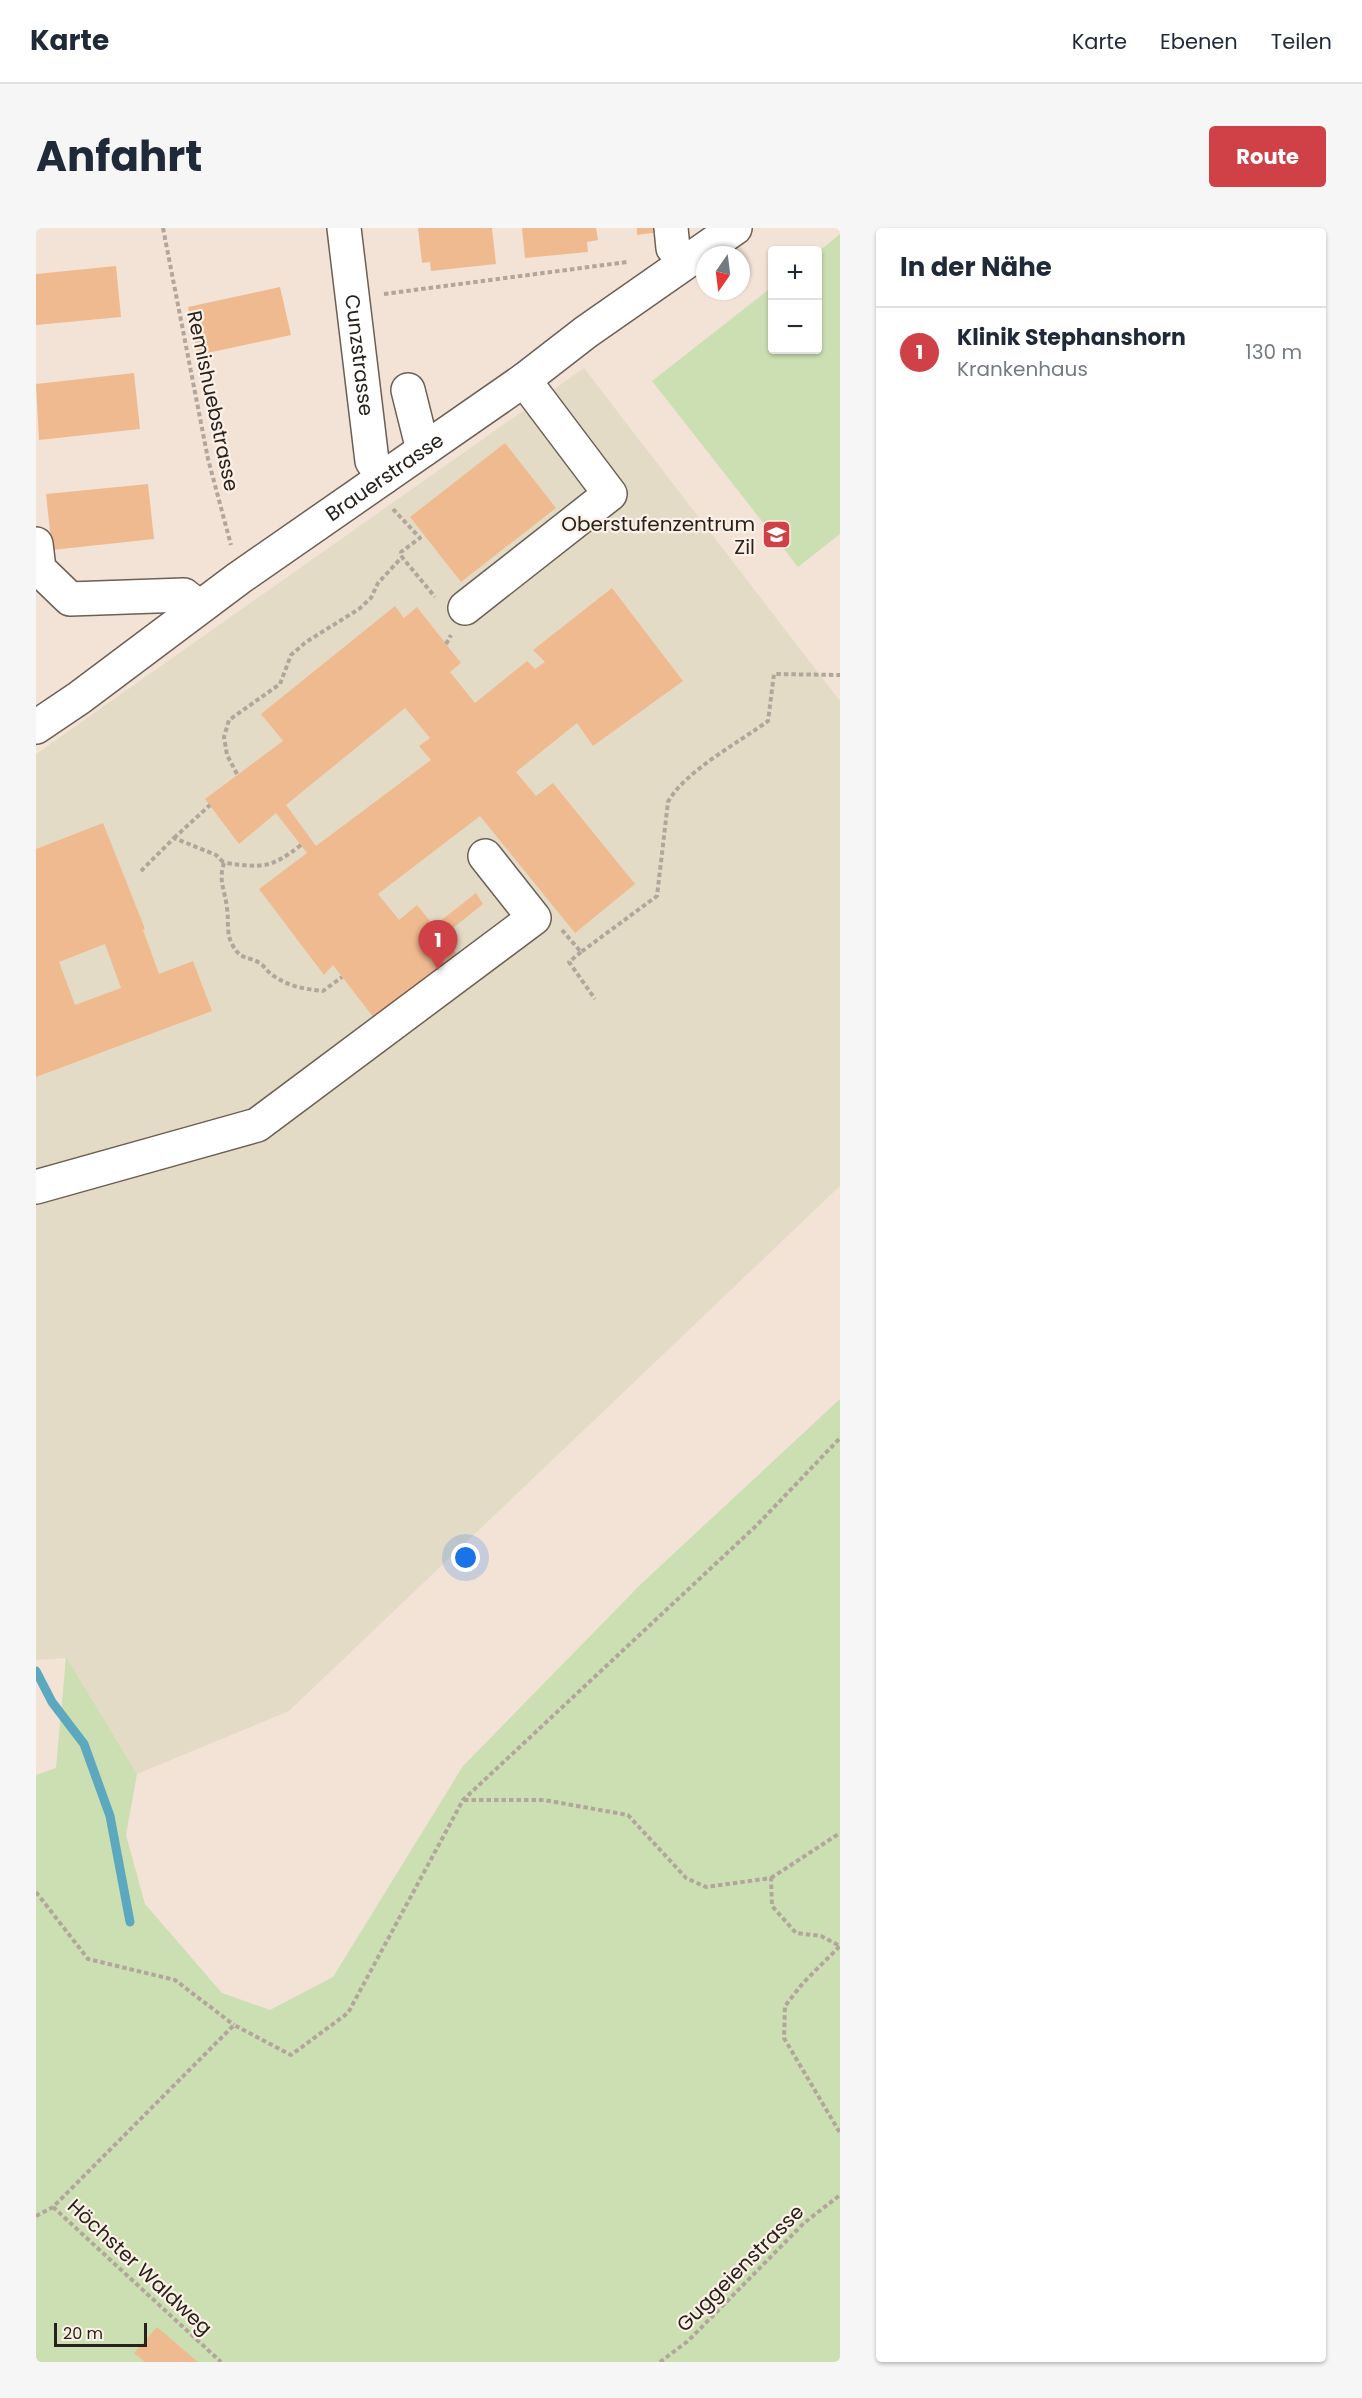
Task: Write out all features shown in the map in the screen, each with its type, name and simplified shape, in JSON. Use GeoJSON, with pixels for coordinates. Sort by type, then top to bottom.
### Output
{"type":"FeatureCollection","features":[{"type":"Feature","properties":{"kind":"street","name":"Cunzstrasse"},"geometry":{"type":"LineString","coordinates":[[344,228],[372,461],[387,493]]}},
{"type":"Feature","properties":{"kind":"street","name":"Brauerstrasse"},"geometry":{"type":"LineString","coordinates":[[36,727],[79,698],[239,578],[387,493],[423,450],[735,228]]}},
{"type":"Feature","properties":{"kind":"street"},"geometry":{"type":"LineString","coordinates":[[451,603],[610,495],[524,380]]}},
{"type":"Feature","properties":{"kind":"street"},"geometry":{"type":"LineString","coordinates":[[408,390],[423,450]]}},
{"type":"Feature","properties":{"kind":"street"},"geometry":{"type":"LineString","coordinates":[[36,544],[39,569],[70,599],[184,595],[199,607]]}},
{"type":"Feature","properties":{"kind":"street"},"geometry":{"type":"LineString","coordinates":[[36,1187],[257,1125],[534,918],[485,856]]}},
{"type":"Feature","properties":{"kind":"path","name":"Remishuebstrasse"},"geometry":{"type":"LineString","coordinates":[[163,228],[208,459],[239,578]]}},
{"type":"Feature","properties":{"kind":"path"},"geometry":{"type":"LineString","coordinates":[[351,295],[397,294],[637,261]]}},
{"type":"Feature","properties":{"kind":"path"},"geometry":{"type":"LineString","coordinates":[[387,493],[420,538],[401,552],[402,557],[451,603]]}},
{"type":"Feature","properties":{"kind":"path"},"geometry":{"type":"LineString","coordinates":[[237,774],[227,755],[224,737],[229,720],[280,684],[291,655],[359,609],[371,598],[378,583],[402,557]]}},
{"type":"Feature","properties":{"kind":"path"},"geometry":{"type":"LineString","coordinates":[[595,999],[569,962],[657,896],[668,802],[675,789],[768,721],[774,674],[840,675]]}},
{"type":"Feature","properties":{"kind":"path"},"geometry":{"type":"LineString","coordinates":[[141,871],[210,805]]}},
{"type":"Feature","properties":{"kind":"path"},"geometry":{"type":"LineString","coordinates":[[174,838],[216,855],[224,863],[263,867],[281,859],[301,845]]}},
{"type":"Feature","properties":{"kind":"path"},"geometry":{"type":"LineString","coordinates":[[224,863],[220,875],[227,906],[228,932],[236,952],[246,960],[259,962],[272,974],[296,988],[323,991],[342,976]]}},
{"type":"Feature","properties":{"kind":"path"},"geometry":{"type":"LineString","coordinates":[[534,918],[556,922],[581,952]]}},
{"type":"Feature","properties":{"kind":"path"},"geometry":{"type":"LineString","coordinates":[[36,1892],[88,1959],[175,1980],[234,2025],[291,2055],[348,2013],[463,1800],[757,1525],[840,1438]]}},
{"type":"Feature","properties":{"kind":"path"},"geometry":{"type":"LineString","coordinates":[[463,1800],[544,1800],[628,1815],[686,1878],[706,1887],[771,1878],[840,1833]]}},
{"type":"Feature","properties":{"kind":"path"},"geometry":{"type":"LineString","coordinates":[[771,1878],[772,1906],[796,1933],[821,1936],[840,1946],[785,2006],[784,2038],[840,2133]]}},
{"type":"Feature","properties":{"kind":"path"},"geometry":{"type":"LineString","coordinates":[[53,2207],[234,2025]]}},
{"type":"Feature","properties":{"kind":"path","name":"Guggeienstrasse"},"geometry":{"type":"LineString","coordinates":[[660,2362],[688,2342],[804,2223],[840,2195]]}},
{"type":"Feature","properties":{"kind":"path","name":"Höchster Waldweg"},"geometry":{"type":"LineString","coordinates":[[36,2217],[53,2207],[221,2362]]}},
{"type":"Feature","properties":{"kind":"shaded area"},"geometry":{"type":"Polygon","coordinates":[[[584,368],[840,701],[840,1186],[289,1711],[137,1774],[66,1658],[36,1660],[36,754],[584,368]]]}},
{"type":"Feature","properties":{"kind":"green space"},"geometry":{"type":"Polygon","coordinates":[[[840,234],[840,534],[798,567],[652,381],[768,290],[768,354],[822,354],[822,249],[840,234]]]}},
{"type":"Feature","properties":{"kind":"green space"},"geometry":{"type":"Polygon","coordinates":[[[840,1399],[840,2362],[36,2362],[36,1775],[56,1768],[66,1657],[137,1774],[126,1835],[145,1904],[222,1993],[270,2010],[333,1977],[463,1766],[641,1584],[840,1399]]]}},
{"type":"Feature","properties":{"kind":"building"},"geometry":{"type":"Polygon","coordinates":[[[418,228],[492,228],[496,264],[431,271],[430,262],[422,263],[418,228]]]}},
{"type":"Feature","properties":{"kind":"building"},"geometry":{"type":"Polygon","coordinates":[[[522,228],[596,228],[598,240],[587,242],[588,252],[525,258],[522,228]]]}},
{"type":"Feature","properties":{"kind":"building"},"geometry":{"type":"Polygon","coordinates":[[[637,228],[659,228],[660,232],[637,235],[637,228]]]}},
{"type":"Feature","properties":{"kind":"building"},"geometry":{"type":"Polygon","coordinates":[[[116,266],[121,317],[36,325],[36,274],[116,266]]]}},
{"type":"Feature","properties":{"kind":"building"},"geometry":{"type":"Polygon","coordinates":[[[280,287],[291,335],[198,355],[188,307],[280,287]]]}},
{"type":"Feature","properties":{"kind":"building"},"geometry":{"type":"Polygon","coordinates":[[[134,373],[140,429],[39,440],[36,384],[134,373]]]}},
{"type":"Feature","properties":{"kind":"building"},"geometry":{"type":"Polygon","coordinates":[[[505,443],[556,508],[461,582],[410,517],[505,443]]]}},
{"type":"Feature","properties":{"kind":"building"},"geometry":{"type":"Polygon","coordinates":[[[148,484],[154,539],[52,550],[46,494],[148,484]]]}},
{"type":"Feature","properties":{"kind":"building"},"geometry":{"type":"Polygon","coordinates":[[[612,588],[683,681],[593,746],[577,723],[516,772],[536,796],[553,783],[635,884],[575,933],[480,816],[378,894],[399,920],[417,905],[434,926],[476,893],[483,904],[443,936],[462,961],[377,1022],[333,965],[324,975],[259,889],[307,853],[276,813],[239,844],[205,799],[283,741],[261,714],[395,606],[404,618],[417,607],[461,663],[450,672],[475,703],[527,661],[535,669],[545,662],[533,650],[612,588]],[[405,708],[286,805],[316,846],[431,760],[419,746],[430,738],[405,708]]]}},
{"type":"Feature","properties":{"kind":"building"},"geometry":{"type":"Polygon","coordinates":[[[103,823],[145,929],[143,930],[159,974],[193,961],[212,1011],[36,1077],[36,849],[103,823]],[[105,944],[59,962],[75,1005],[121,988],[105,944]]]}},
{"type":"Feature","properties":{"kind":"building"},"geometry":{"type":"Polygon","coordinates":[[[157,2327],[198,2362],[145,2362],[134,2353],[157,2327]]]}},
{"type":"Feature","properties":{"kind":"waterway"},"geometry":{"type":"LineString","coordinates":[[36,1671],[52,1702],[84,1744],[110,1816],[130,1922]]}},
{"type":"Feature","properties":{"kind":"place","name":"Oberstufenzentrum Zil"},"geometry":{"type":"Point","coordinates":[776,535]}},
{"type":"Feature","properties":{"kind":"place","name":"Klinik Stephanshorn"},"geometry":{"type":"Point","coordinates":[438,970]}}]}
